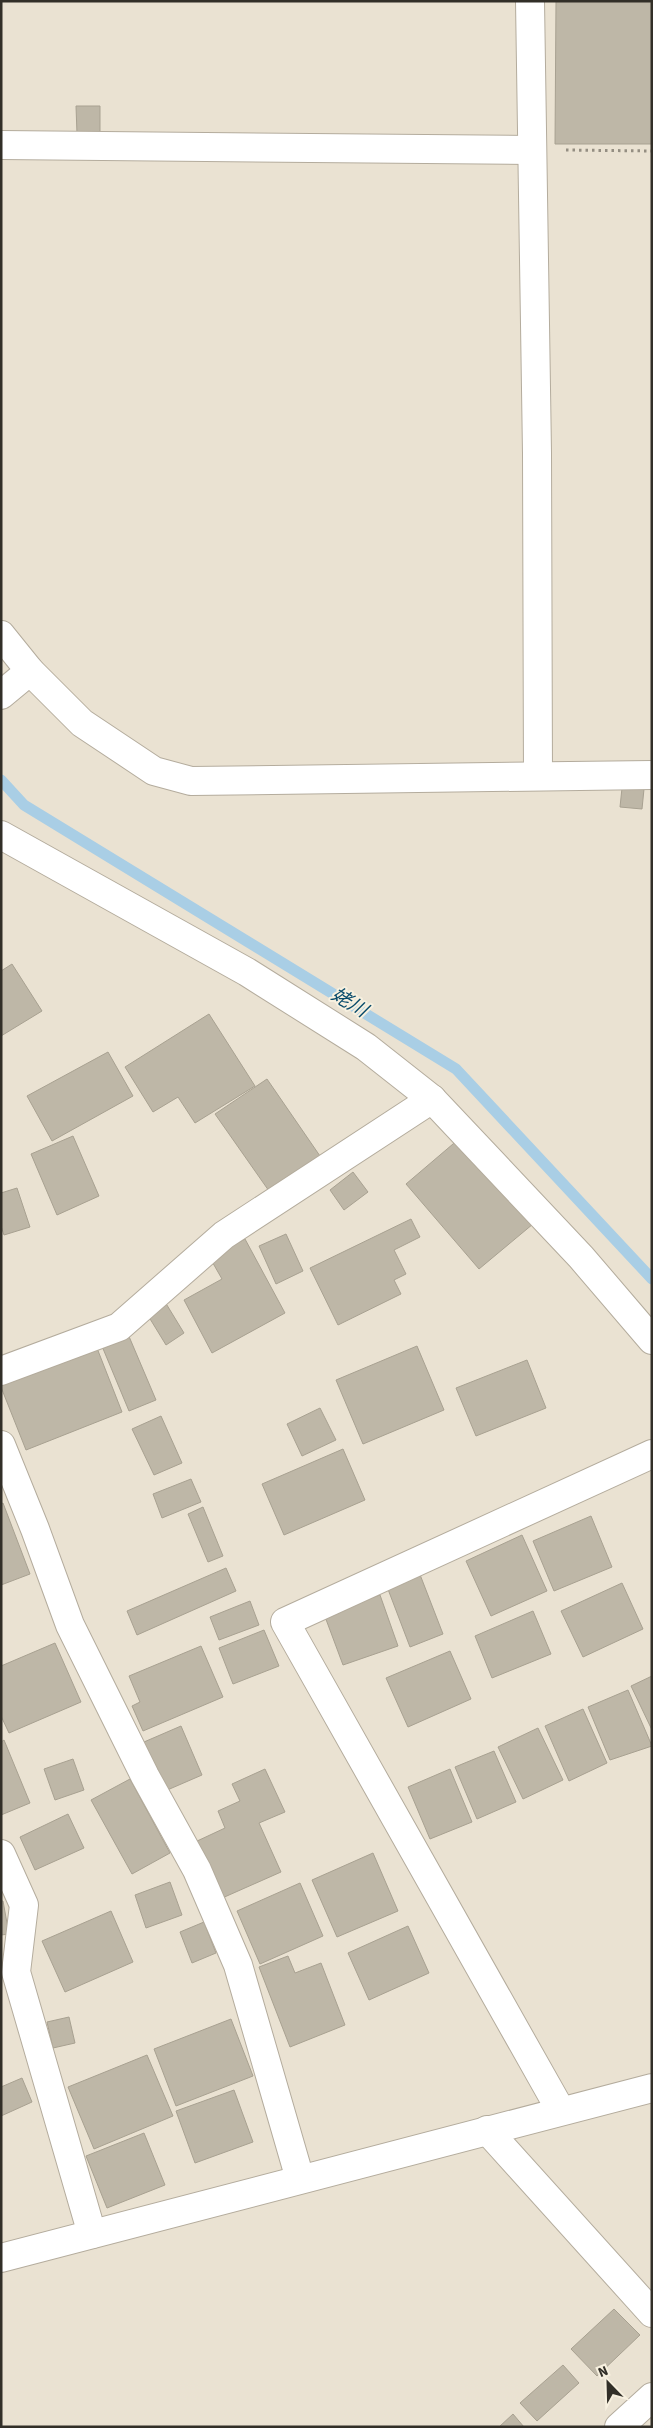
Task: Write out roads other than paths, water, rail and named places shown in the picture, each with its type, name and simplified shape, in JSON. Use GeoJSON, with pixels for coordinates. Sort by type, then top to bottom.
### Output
{"type":"FeatureCollection","features":[{"type":"Feature","properties":{"kind":"street"},"geometry":{"type":"LineString","coordinates":[[530,1],[537,453],[538,776]]}},
{"type":"Feature","properties":{"kind":"street"},"geometry":{"type":"LineString","coordinates":[[1,145],[531,150]]}},
{"type":"Feature","properties":{"kind":"street"},"geometry":{"type":"LineString","coordinates":[[1,635],[30,671],[82,723],[154,771],[191,780],[652,775]]}},
{"type":"Feature","properties":{"kind":"street"},"geometry":{"type":"LineString","coordinates":[[1,695],[30,671]]}},
{"type":"Feature","properties":{"kind":"street"},"geometry":{"type":"LineString","coordinates":[[1,835],[247,972],[366,1047],[432,1099],[581,1257],[652,1340]]}},
{"type":"Feature","properties":{"kind":"street"},"geometry":{"type":"LineString","coordinates":[[1,1371],[119,1327],[224,1235],[432,1099]]}},
{"type":"Feature","properties":{"kind":"street"},"geometry":{"type":"LineString","coordinates":[[1,1445],[36,1529],[70,1625],[145,1776],[197,1870],[238,1964],[300,2179]]}},
{"type":"Feature","properties":{"kind":"street"},"geometry":{"type":"LineString","coordinates":[[561,2111],[285,1622],[652,1454]]}},
{"type":"Feature","properties":{"kind":"street"},"geometry":{"type":"LineString","coordinates":[[1,1854],[24,1905],[16,1972],[92,2234]]}},
{"type":"Feature","properties":{"kind":"street"},"geometry":{"type":"LineString","coordinates":[[1,2258],[652,2088]]}},
{"type":"Feature","properties":{"kind":"street"},"geometry":{"type":"LineString","coordinates":[[487,2130],[652,2313]]}},
{"type":"Feature","properties":{"kind":"street"},"geometry":{"type":"LineString","coordinates":[[619,2427],[652,2397]]}},
{"type":"Feature","properties":{"kind":"waterway","name":"姥川"},"geometry":{"type":"LineString","coordinates":[[1,780],[24,805],[456,1069],[652,1279]]}}]}
